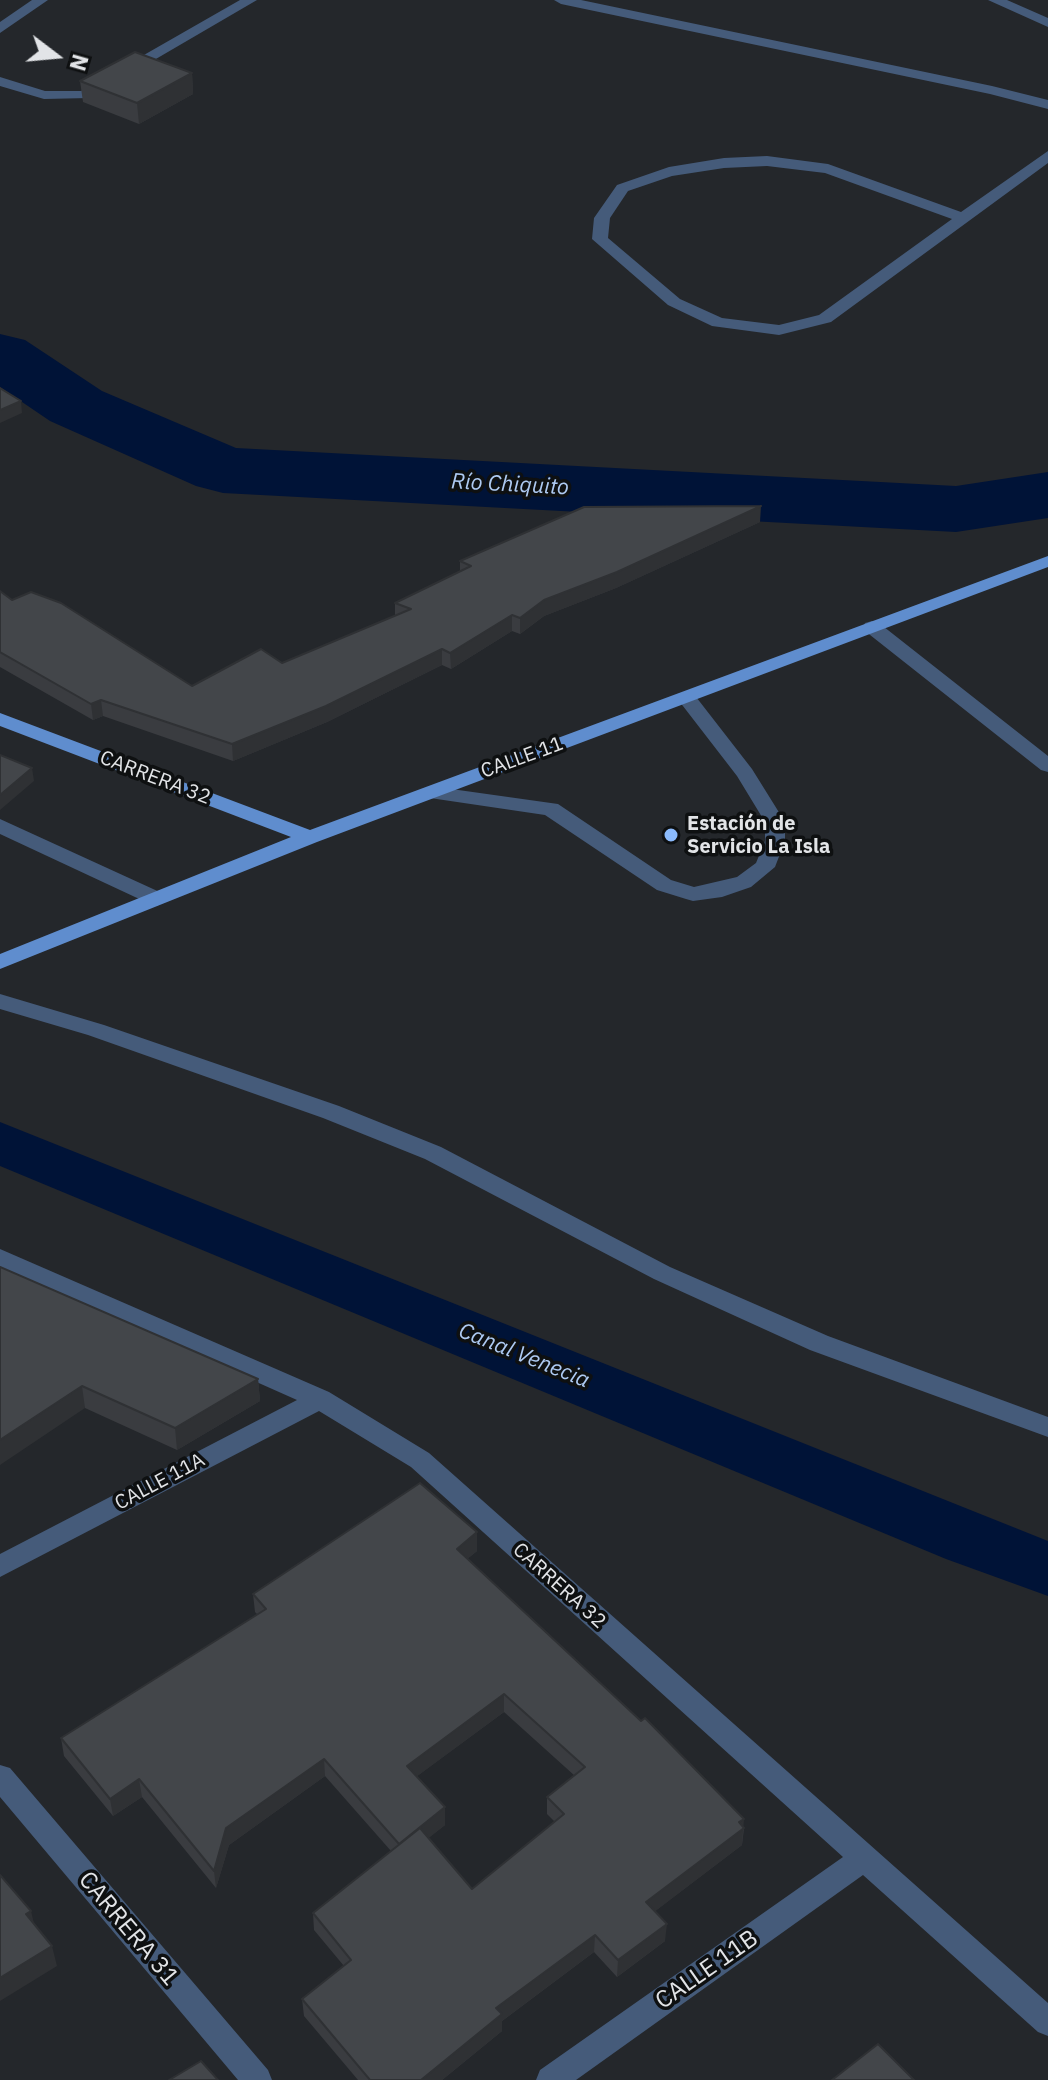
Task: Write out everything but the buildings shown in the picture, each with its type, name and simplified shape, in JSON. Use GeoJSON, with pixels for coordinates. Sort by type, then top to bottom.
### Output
{"type":"FeatureCollection","features":[{"type":"Feature","properties":{"kind":"main road","name":"CALLE 11"},"geometry":{"type":"LineString","coordinates":[[0,962],[310,837],[1048,561]]}},
{"type":"Feature","properties":{"kind":"main road","name":"CARRERA 32"},"geometry":{"type":"LineString","coordinates":[[0,719],[310,837]]}},
{"type":"Feature","properties":{"kind":"street"},"geometry":{"type":"LineString","coordinates":[[0,29],[41,0]]}},
{"type":"Feature","properties":{"kind":"street"},"geometry":{"type":"LineString","coordinates":[[0,81],[44,95],[84,95],[250,0]]}},
{"type":"Feature","properties":{"kind":"street"},"geometry":{"type":"LineString","coordinates":[[561,0],[992,90],[1048,105]]}},
{"type":"Feature","properties":{"kind":"street"},"geometry":{"type":"LineString","coordinates":[[995,0],[1048,23]]}},
{"type":"Feature","properties":{"kind":"street"},"geometry":{"type":"LineString","coordinates":[[963,218],[828,169],[767,161],[724,163],[669,172],[622,188],[602,218],[600,239],[674,302],[718,323],[779,330],[825,319],[1048,156]]}},
{"type":"Feature","properties":{"kind":"street"},"geometry":{"type":"LineString","coordinates":[[872,627],[1048,766]]}},
{"type":"Feature","properties":{"kind":"street"},"geometry":{"type":"LineString","coordinates":[[430,792],[551,809],[664,885],[693,894],[722,890],[744,882],[765,867],[775,841],[775,822],[745,773],[686,697]]}},
{"type":"Feature","properties":{"kind":"street"},"geometry":{"type":"LineString","coordinates":[[0,826],[157,899]]}},
{"type":"Feature","properties":{"kind":"street"},"geometry":{"type":"LineString","coordinates":[[0,1001],[96,1030],[317,1107],[433,1153],[662,1273],[819,1343],[1048,1427]]}},
{"type":"Feature","properties":{"kind":"street","name":"CARRERA 32"},"geometry":{"type":"LineString","coordinates":[[0,1258],[320,1399],[420,1460],[1048,2022]]}},
{"type":"Feature","properties":{"kind":"street","name":"CALLE 11A"},"geometry":{"type":"LineString","coordinates":[[0,1566],[320,1399]]}},
{"type":"Feature","properties":{"kind":"street","name":"CARRERA 31"},"geometry":{"type":"LineString","coordinates":[[0,1777],[257,2080]]}},
{"type":"Feature","properties":{"kind":"street","name":"CALLE 11B"},"geometry":{"type":"LineString","coordinates":[[551,2080],[863,1859]]}},
{"type":"Feature","properties":{"kind":"waterway","name":"Río Chiquito"},"geometry":{"type":"LineString","coordinates":[[0,355],[76,406],[223,470],[956,509],[1048,495]]}},
{"type":"Feature","properties":{"kind":"waterway","name":"Canal Venecia"},"geometry":{"type":"LineString","coordinates":[[0,1143],[969,1540],[1048,1569]]}},
{"type":"Feature","properties":{"kind":"place","name":"Estación de Servicio La Isla"},"geometry":{"type":"Point","coordinates":[671,835]}}]}
